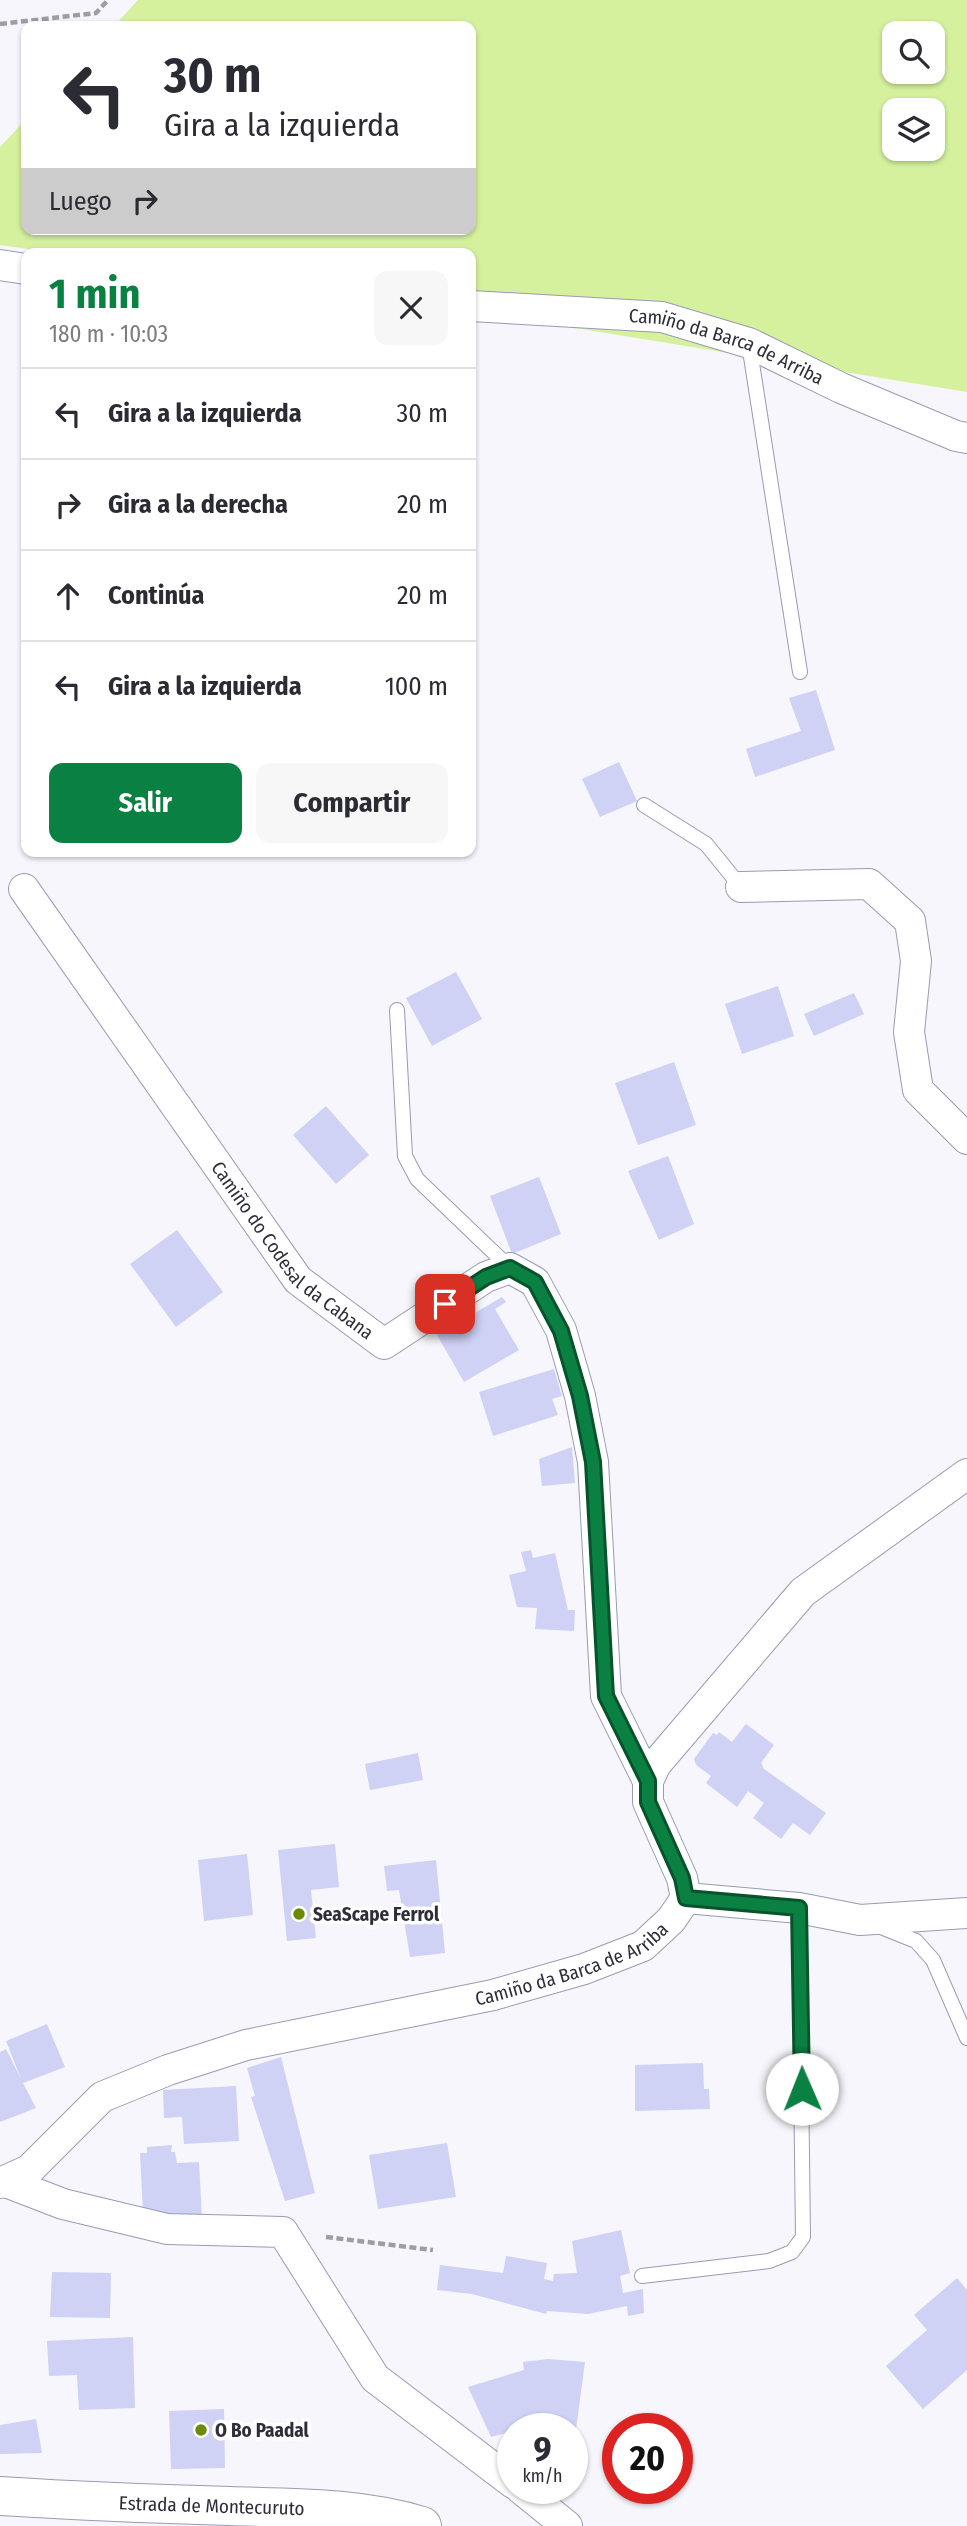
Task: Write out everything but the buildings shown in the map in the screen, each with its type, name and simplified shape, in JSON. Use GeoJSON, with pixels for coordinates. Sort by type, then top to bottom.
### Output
{"type":"FeatureCollection","features":[{"type":"Feature","properties":{"kind":"main road","name":"Estrada de Montecuruto"},"geometry":{"type":"LineString","coordinates":[[0,2496],[79,2502],[309,2508],[422,2526]]}},
{"type":"Feature","properties":{"kind":"street"},"geometry":{"type":"LineString","coordinates":[[0,265],[21,268]]}},
{"type":"Feature","properties":{"kind":"street","name":"Camiño da Barca de Arriba"},"geometry":{"type":"LineString","coordinates":[[476,306],[662,317],[748,343],[841,388],[956,436],[967,438]]}},
{"type":"Feature","properties":{"kind":"street"},"geometry":{"type":"LineString","coordinates":[[741,887],[869,884],[910,921],[916,961],[909,1032],[918,1090],[967,1139]]}},
{"type":"Feature","properties":{"kind":"street","name":"Camiño do Codesal da Cabana"},"geometry":{"type":"LineString","coordinates":[[24,889],[298,1280],[356,1327],[384,1344],[486,1277],[510,1268]]}},
{"type":"Feature","properties":{"kind":"street"},"geometry":{"type":"LineString","coordinates":[[510,1268],[535,1282],[561,1331],[580,1396],[593,1462],[606,1696],[648,1781]]}},
{"type":"Feature","properties":{"kind":"street"},"geometry":{"type":"LineString","coordinates":[[967,1474],[803,1592],[656,1764],[648,1781],[648,1802],[682,1878],[686,1898],[799,1908],[860,1920],[967,1913]]}},
{"type":"Feature","properties":{"kind":"street","name":"Camiño da Barca de Arriba"},"geometry":{"type":"LineString","coordinates":[[3,2183],[29,2169],[102,2097],[168,2070],[246,2045],[493,1995],[584,1969],[643,1946],[671,1920],[686,1898]]}},
{"type":"Feature","properties":{"kind":"street"},"geometry":{"type":"LineString","coordinates":[[3,2183],[63,2204],[167,2229],[283,2232],[375,2378],[497,2471]]}},
{"type":"Feature","properties":{"kind":"street"},"geometry":{"type":"LineString","coordinates":[[540,2504],[567,2526]]}},
{"type":"Feature","properties":{"kind":"lane"},"geometry":{"type":"LineString","coordinates":[[748,343],[800,672]]}},
{"type":"Feature","properties":{"kind":"lane"},"geometry":{"type":"LineString","coordinates":[[645,805],[706,844],[741,887]]}},
{"type":"Feature","properties":{"kind":"lane"},"geometry":{"type":"LineString","coordinates":[[397,1010],[405,1156],[417,1179],[510,1268]]}},
{"type":"Feature","properties":{"kind":"lane"},"geometry":{"type":"LineString","coordinates":[[642,2276],[769,2261],[792,2252],[803,2237],[799,1908]]}},
{"type":"Feature","properties":{"kind":"lane"},"geometry":{"type":"LineString","coordinates":[[860,1920],[916,1941],[933,1961],[967,2038]]}},
{"type":"Feature","properties":{"kind":"path"},"geometry":{"type":"LineString","coordinates":[[26,21],[96,13],[108,0]]}},
{"type":"Feature","properties":{"kind":"path"},"geometry":{"type":"LineString","coordinates":[[0,24],[21,22]]}},
{"type":"Feature","properties":{"kind":"path"},"geometry":{"type":"LineString","coordinates":[[283,2232],[433,2250]]}},
{"type":"Feature","properties":{"kind":"green space"},"geometry":{"type":"Polygon","coordinates":[[[138,0],[967,0],[967,392],[476,312],[476,248],[21,248],[0,245],[0,147],[21,124],[21,235],[476,235],[476,21],[119,21],[138,0]]]}},
{"type":"Feature","properties":{"kind":"place","name":"SeaScape Ferrol"},"geometry":{"type":"Point","coordinates":[299,1914]}},
{"type":"Feature","properties":{"kind":"place","name":"O Bo Paadal"},"geometry":{"type":"Point","coordinates":[201,2430]}},
{"type":"Feature","properties":{"kind":"route"},"geometry":{"type":"LineString","coordinates":[[445,1304],[486,1277],[510,1268],[535,1282],[561,1331],[580,1396],[593,1462],[606,1696],[648,1781],[648,1802],[682,1878],[686,1898],[799,1908],[802,2089]]}}]}
